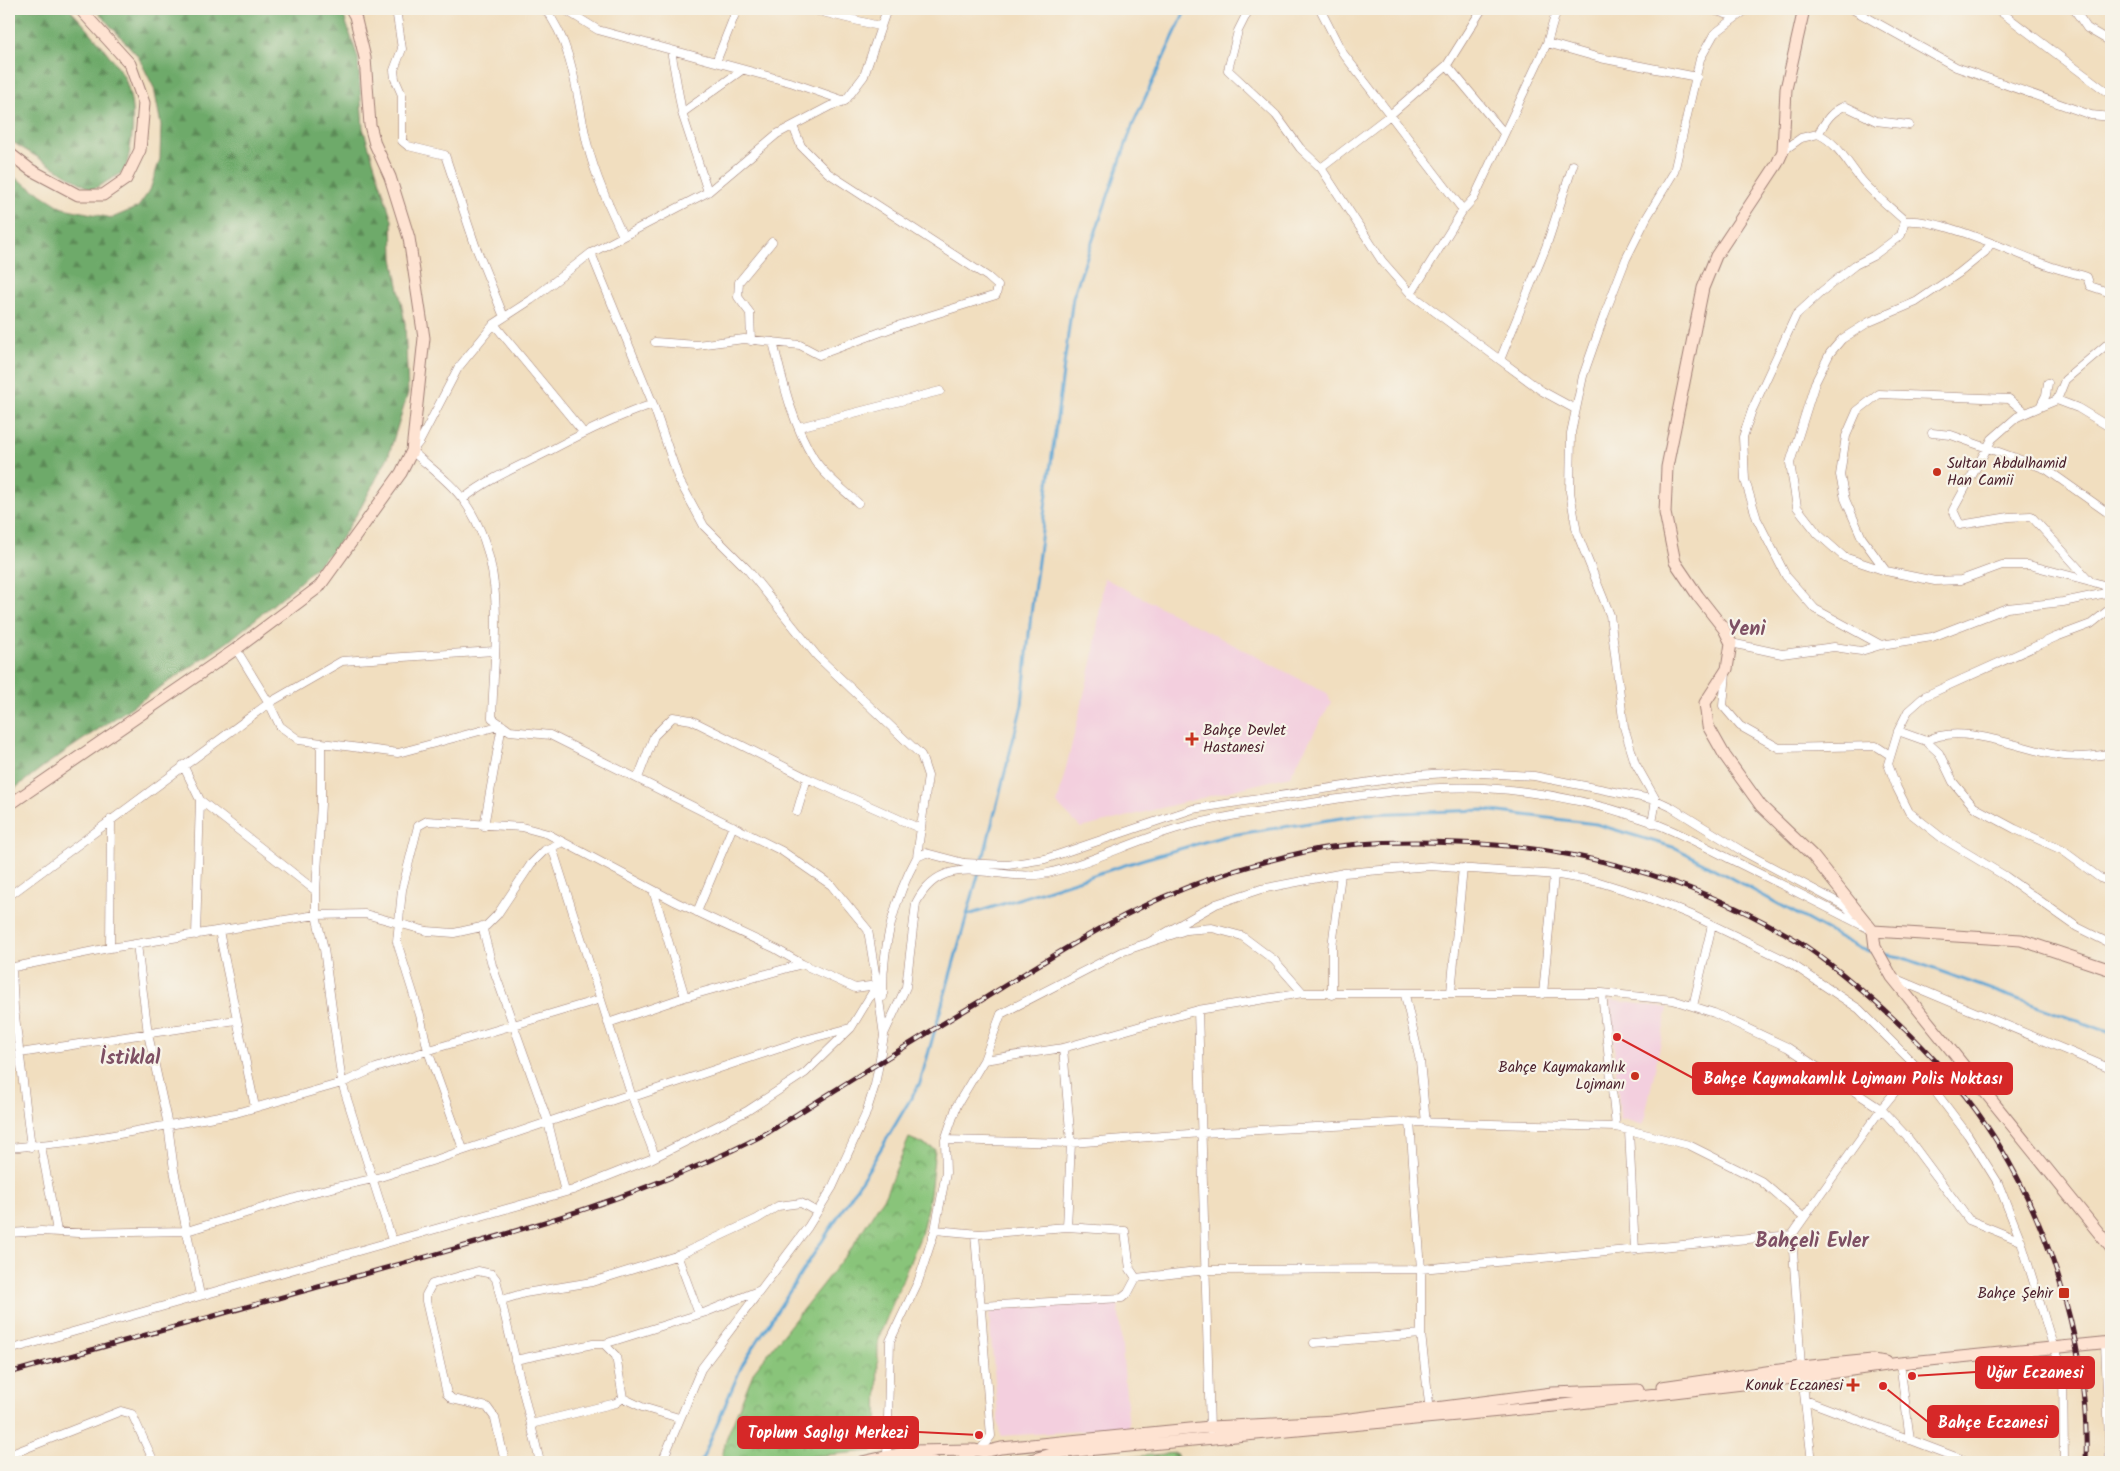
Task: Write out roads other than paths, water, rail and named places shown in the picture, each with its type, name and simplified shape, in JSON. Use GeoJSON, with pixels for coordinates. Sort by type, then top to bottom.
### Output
{"type":"FeatureCollection","features":[{"type":"Feature","properties":{"kind":"street"},"geometry":{"type":"LineString","coordinates":[[9,153],[31,170],[78,195],[102,195],[126,179],[140,150],[144,103],[130,64],[80,9]]}},
{"type":"Feature","properties":{"kind":"street"},"geometry":{"type":"LineString","coordinates":[[351,9],[355,16],[365,58],[370,125],[375,144],[390,177],[409,238],[424,338],[412,451]]}},
{"type":"Feature","properties":{"kind":"street"},"geometry":{"type":"LineString","coordinates":[[396,9],[402,48],[394,70],[395,79],[402,95],[402,141],[408,146],[445,155],[475,245],[504,317]]}},
{"type":"Feature","properties":{"kind":"street"},"geometry":{"type":"LineString","coordinates":[[545,9],[558,29],[571,67],[588,144],[603,192],[623,236]]}},
{"type":"Feature","properties":{"kind":"street"},"geometry":{"type":"LineString","coordinates":[[564,9],[573,11],[598,30],[794,84],[845,101]]}},
{"type":"Feature","properties":{"kind":"street"},"geometry":{"type":"LineString","coordinates":[[716,62],[737,9]]}},
{"type":"Feature","properties":{"kind":"street"},"geometry":{"type":"LineString","coordinates":[[810,9],[879,26]]}},
{"type":"Feature","properties":{"kind":"street"},"geometry":{"type":"LineString","coordinates":[[9,805],[236,649],[319,587],[401,473],[458,368],[494,324],[531,300],[591,253],[708,192],[777,134],[830,106],[845,101],[864,76],[875,47],[879,26],[887,9]]}},
{"type":"Feature","properties":{"kind":"street"},"geometry":{"type":"LineString","coordinates":[[1249,9],[1238,31],[1228,70],[1276,115],[1300,148],[1321,168],[1382,261],[1411,294],[1542,391],[1575,409]]}},
{"type":"Feature","properties":{"kind":"street"},"geometry":{"type":"LineString","coordinates":[[1320,9],[1342,52],[1463,210]]}},
{"type":"Feature","properties":{"kind":"street"},"geometry":{"type":"LineString","coordinates":[[1321,168],[1390,115],[1447,65],[1482,9]]}},
{"type":"Feature","properties":{"kind":"street"},"geometry":{"type":"LineString","coordinates":[[1411,294],[1463,210],[1474,198],[1548,43],[1557,9]]}},
{"type":"Feature","properties":{"kind":"street"},"geometry":{"type":"LineString","coordinates":[[1710,9],[1735,17]]}},
{"type":"Feature","properties":{"kind":"street"},"geometry":{"type":"LineString","coordinates":[[1652,823],[1656,800],[1634,763],[1624,727],[1610,615],[1577,533],[1570,492],[1571,434],[1575,409],[1604,316],[1626,259],[1674,172],[1700,59],[1714,34],[1747,9]]}},
{"type":"Feature","properties":{"kind":"street"},"geometry":{"type":"LineString","coordinates":[[1804,9],[1786,89],[1783,151],[1777,164],[1716,256],[1703,288],[1667,467],[1665,513],[1675,562],[1698,596],[1724,629],[1731,643],[1726,669],[1723,706],[1740,726],[1779,748],[1876,746],[1890,755]]}},
{"type":"Feature","properties":{"kind":"street"},"geometry":{"type":"LineString","coordinates":[[1852,9],[1956,66],[2091,115],[2111,117]]}},
{"type":"Feature","properties":{"kind":"street"},"geometry":{"type":"LineString","coordinates":[[1997,9],[2111,95]]}},
{"type":"Feature","properties":{"kind":"street"},"geometry":{"type":"LineString","coordinates":[[2074,9],[2087,28],[2111,42]]}},
{"type":"Feature","properties":{"kind":"street"},"geometry":{"type":"LineString","coordinates":[[1548,43],[1600,58],[1697,77]]}},
{"type":"Feature","properties":{"kind":"street"},"geometry":{"type":"LineString","coordinates":[[671,50],[682,113],[708,192]]}},
{"type":"Feature","properties":{"kind":"street"},"geometry":{"type":"LineString","coordinates":[[1447,65],[1504,133]]}},
{"type":"Feature","properties":{"kind":"street"},"geometry":{"type":"LineString","coordinates":[[682,113],[742,70]]}},
{"type":"Feature","properties":{"kind":"street"},"geometry":{"type":"LineString","coordinates":[[1818,134],[1828,116],[1845,106],[1876,121],[1908,125]]}},
{"type":"Feature","properties":{"kind":"street"},"geometry":{"type":"LineString","coordinates":[[655,342],[697,345],[744,339],[800,346],[819,356],[918,319],[996,295],[998,286],[988,277],[828,173],[801,146],[793,126]]}},
{"type":"Feature","properties":{"kind":"street"},"geometry":{"type":"LineString","coordinates":[[1783,151],[1801,138],[1818,134],[1836,145],[1848,165],[1860,179],[1905,221],[1914,220],[1991,243],[2050,266],[2087,277],[2090,286],[2111,293]]}},
{"type":"Feature","properties":{"kind":"street"},"geometry":{"type":"LineString","coordinates":[[1500,360],[1546,247],[1573,165]]}},
{"type":"Feature","properties":{"kind":"street"},"geometry":{"type":"LineString","coordinates":[[1881,644],[1815,609],[1786,576],[1757,519],[1752,504],[1745,480],[1743,437],[1752,410],[1796,315],[1820,292],[1855,264],[1873,256],[1901,236],[1905,221]]}},
{"type":"Feature","properties":{"kind":"street"},"geometry":{"type":"LineString","coordinates":[[751,340],[750,313],[738,297],[739,282],[772,242]]}},
{"type":"Feature","properties":{"kind":"street"},"geometry":{"type":"LineString","coordinates":[[1991,243],[1985,252],[1960,273],[1916,302],[1869,322],[1842,339],[1830,353],[1815,383],[1790,463],[1797,506],[1818,534],[1844,557],[1886,571],[1935,582],[1961,580],[2002,565],[2029,565],[2090,581],[2102,585],[2110,592]]}},
{"type":"Feature","properties":{"kind":"street"},"geometry":{"type":"LineString","coordinates":[[591,253],[653,404],[679,480],[704,526],[747,569],[818,656],[921,755],[928,776],[917,857],[895,904],[882,966],[884,1036],[875,1085],[865,1116],[832,1188],[817,1212],[701,1369],[662,1462]]}},
{"type":"Feature","properties":{"kind":"street"},"geometry":{"type":"LineString","coordinates":[[494,324],[583,432]]}},
{"type":"Feature","properties":{"kind":"street"},"geometry":{"type":"LineString","coordinates":[[2057,400],[2066,380],[2111,341]]}},
{"type":"Feature","properties":{"kind":"street"},"geometry":{"type":"LineString","coordinates":[[773,342],[784,388],[814,459],[827,475],[858,503]]}},
{"type":"Feature","properties":{"kind":"street"},"geometry":{"type":"LineString","coordinates":[[2040,407],[2046,395],[2048,383]]}},
{"type":"Feature","properties":{"kind":"street"},"geometry":{"type":"LineString","coordinates":[[799,427],[940,391]]}},
{"type":"Feature","properties":{"kind":"street"},"geometry":{"type":"LineString","coordinates":[[1886,571],[1862,538],[1845,499],[1840,475],[1846,436],[1857,411],[1879,394],[2009,399],[2026,413]]}},
{"type":"Feature","properties":{"kind":"street"},"geometry":{"type":"LineString","coordinates":[[2090,581],[2031,516],[2009,517],[1960,525],[1953,510],[1986,448],[2005,428],[2026,413],[2057,400],[2078,408],[2111,428]]}},
{"type":"Feature","properties":{"kind":"street"},"geometry":{"type":"LineString","coordinates":[[463,499],[485,482],[583,432],[653,404]]}},
{"type":"Feature","properties":{"kind":"street"},"geometry":{"type":"LineString","coordinates":[[1932,433],[1952,435],[2046,469],[2111,514]]}},
{"type":"Feature","properties":{"kind":"street"},"geometry":{"type":"LineString","coordinates":[[412,451],[463,499],[486,538],[496,586],[492,718],[510,731],[550,735],[638,778],[782,851],[831,886],[868,930],[884,1036]]}},
{"type":"Feature","properties":{"kind":"street"},"geometry":{"type":"LineString","coordinates":[[1731,643],[1782,654],[1834,648],[1862,651],[1881,644],[1932,637],[2007,608],[2062,602],[2110,592]]}},
{"type":"Feature","properties":{"kind":"street"},"geometry":{"type":"LineString","coordinates":[[2111,608],[2091,624],[2056,637],[1925,696],[1908,711],[1898,731],[1888,764],[1909,812],[1942,838],[2005,876],[2077,927],[2111,944]]}},
{"type":"Feature","properties":{"kind":"street"},"geometry":{"type":"LineString","coordinates":[[236,649],[269,703],[280,726],[299,740],[398,754],[502,725]]}},
{"type":"Feature","properties":{"kind":"street"},"geometry":{"type":"LineString","coordinates":[[9,896],[269,703],[342,661],[494,651]]}},
{"type":"Feature","properties":{"kind":"street"},"geometry":{"type":"LineString","coordinates":[[1726,669],[1705,703],[1708,726],[1725,756],[1761,806],[1813,856],[1873,932],[1875,947],[1890,974],[2111,1248]]}},
{"type":"Feature","properties":{"kind":"street"},"geometry":{"type":"LineString","coordinates":[[638,778],[654,736],[674,717],[690,720],[808,778],[921,829]]}},
{"type":"Feature","properties":{"kind":"street"},"geometry":{"type":"LineString","coordinates":[[484,826],[502,725]]}},
{"type":"Feature","properties":{"kind":"street"},"geometry":{"type":"LineString","coordinates":[[1898,731],[1926,741],[1939,753],[1953,782],[1974,807],[2014,829],[2062,850],[2100,878],[2111,882]]}},
{"type":"Feature","properties":{"kind":"street"},"geometry":{"type":"LineString","coordinates":[[1926,741],[1938,734],[1972,735],[2060,756],[2111,753]]}},
{"type":"Feature","properties":{"kind":"street"},"geometry":{"type":"LineString","coordinates":[[322,743],[316,915],[324,949],[342,1082],[374,1178],[392,1240]]}},
{"type":"Feature","properties":{"kind":"street"},"geometry":{"type":"LineString","coordinates":[[184,765],[200,800],[196,935]]}},
{"type":"Feature","properties":{"kind":"street"},"geometry":{"type":"LineString","coordinates":[[884,1036],[906,987],[916,903],[922,891],[931,882],[947,873],[965,866],[1008,865],[1045,859],[1193,809],[1416,775],[1464,772],[1534,776],[1656,800],[1742,850],[1845,906],[1873,932]]}},
{"type":"Feature","properties":{"kind":"street"},"geometry":{"type":"LineString","coordinates":[[796,812],[808,778]]}},
{"type":"Feature","properties":{"kind":"street"},"geometry":{"type":"LineString","coordinates":[[917,857],[926,853],[965,866],[1013,876],[1047,874],[1182,827],[1233,815],[1348,797],[1410,790],[1484,788],[1549,796],[1609,809],[1652,823],[1684,836],[1873,932],[2021,940],[2111,970]]}},
{"type":"Feature","properties":{"kind":"street"},"geometry":{"type":"LineString","coordinates":[[200,800],[316,891]]}},
{"type":"Feature","properties":{"kind":"street"},"geometry":{"type":"LineString","coordinates":[[110,948],[111,819]]}},
{"type":"Feature","properties":{"kind":"street"},"geometry":{"type":"LineString","coordinates":[[463,1149],[428,1051],[420,1015],[397,942],[397,923],[402,890],[418,826],[427,821],[522,827],[548,834],[653,890],[776,949],[802,964],[855,988],[877,985]]}},
{"type":"Feature","properties":{"kind":"street"},"geometry":{"type":"LineString","coordinates":[[697,912],[733,826]]}},
{"type":"Feature","properties":{"kind":"street"},"geometry":{"type":"LineString","coordinates":[[31,1147],[10,968],[110,948],[316,915],[365,914],[428,930],[454,933],[482,926],[498,915],[531,864],[552,847],[562,842]]}},
{"type":"Feature","properties":{"kind":"street"},"geometry":{"type":"LineString","coordinates":[[552,847],[632,1096],[655,1156]]}},
{"type":"Feature","properties":{"kind":"street"},"geometry":{"type":"LineString","coordinates":[[1148,943],[1216,904],[1261,889],[1341,874],[1430,866],[1554,875],[1607,884],[1647,897],[1712,925],[1787,961],[1859,1009],[1916,1066],[1968,1136],[1998,1183],[2021,1241],[2054,1348],[2063,1366],[2064,1462]]}},
{"type":"Feature","properties":{"kind":"street"},"geometry":{"type":"LineString","coordinates":[[1451,992],[1463,868]]}},
{"type":"Feature","properties":{"kind":"street"},"geometry":{"type":"LineString","coordinates":[[1332,995],[1332,947],[1341,874]]}},
{"type":"Feature","properties":{"kind":"street"},"geometry":{"type":"LineString","coordinates":[[1543,994],[1554,875]]}},
{"type":"Feature","properties":{"kind":"street"},"geometry":{"type":"LineString","coordinates":[[653,890],[685,997]]}},
{"type":"Feature","properties":{"kind":"street"},"geometry":{"type":"LineString","coordinates":[[1693,1006],[1712,925]]}},
{"type":"Feature","properties":{"kind":"street"},"geometry":{"type":"LineString","coordinates":[[482,926],[492,964],[548,1122],[565,1192]]}},
{"type":"Feature","properties":{"kind":"street"},"geometry":{"type":"LineString","coordinates":[[887,1458],[890,1341],[918,1282],[935,1230],[946,1173],[945,1140],[957,1105],[984,1060],[1000,1014],[1121,952],[1186,930],[1212,928],[1242,936],[1274,960],[1303,993]]}},
{"type":"Feature","properties":{"kind":"street"},"geometry":{"type":"LineString","coordinates":[[219,931],[255,1107]]}},
{"type":"Feature","properties":{"kind":"street"},"geometry":{"type":"LineString","coordinates":[[138,944],[148,1034],[168,1125],[200,1295]]}},
{"type":"Feature","properties":{"kind":"street"},"geometry":{"type":"LineString","coordinates":[[608,1023],[685,997],[802,964]]}},
{"type":"Feature","properties":{"kind":"street"},"geometry":{"type":"LineString","coordinates":[[1890,974],[2111,1069]]}},
{"type":"Feature","properties":{"kind":"street"},"geometry":{"type":"LineString","coordinates":[[9,1350],[565,1192],[655,1156],[747,1111],[805,1073],[851,1028],[877,985]]}},
{"type":"Feature","properties":{"kind":"street"},"geometry":{"type":"LineString","coordinates":[[984,1060],[1063,1048],[1198,1010],[1303,993],[1332,995],[1405,995],[1451,992],[1602,993],[1673,1000],[1693,1006],[1787,1047],[1881,1109],[1907,1137],[1969,1220],[2021,1241]]}},
{"type":"Feature","properties":{"kind":"street"},"geometry":{"type":"LineString","coordinates":[[1602,993],[1616,1127]]}},
{"type":"Feature","properties":{"kind":"street"},"geometry":{"type":"LineString","coordinates":[[1405,995],[1420,1061],[1426,1123]]}},
{"type":"Feature","properties":{"kind":"street"},"geometry":{"type":"LineString","coordinates":[[9,1148],[80,1141],[255,1107],[342,1082],[376,1068],[513,1024],[600,999]]}},
{"type":"Feature","properties":{"kind":"street"},"geometry":{"type":"LineString","coordinates":[[1198,1010],[1210,1433]]}},
{"type":"Feature","properties":{"kind":"street"},"geometry":{"type":"LineString","coordinates":[[20,1053],[236,1020]]}},
{"type":"Feature","properties":{"kind":"street"},"geometry":{"type":"LineString","coordinates":[[9,1233],[187,1232],[318,1191],[374,1178],[784,1047],[851,1028]]}},
{"type":"Feature","properties":{"kind":"street"},"geometry":{"type":"LineString","coordinates":[[1063,1048],[1071,1143],[1067,1227]]}},
{"type":"Feature","properties":{"kind":"street"},"geometry":{"type":"LineString","coordinates":[[1812,1462],[1802,1372],[1792,1235],[1881,1109],[1916,1066]]}},
{"type":"Feature","properties":{"kind":"street"},"geometry":{"type":"LineString","coordinates":[[945,1140],[1071,1143],[1202,1133],[1410,1122],[1616,1127],[1689,1145],[1761,1181],[1803,1217]]}},
{"type":"Feature","properties":{"kind":"street"},"geometry":{"type":"LineString","coordinates":[[1410,1122],[1421,1269],[1421,1334],[1430,1413]]}},
{"type":"Feature","properties":{"kind":"street"},"geometry":{"type":"LineString","coordinates":[[1629,1131],[1635,1251]]}},
{"type":"Feature","properties":{"kind":"street"},"geometry":{"type":"LineString","coordinates":[[40,1146],[57,1232]]}},
{"type":"Feature","properties":{"kind":"street"},"geometry":{"type":"LineString","coordinates":[[502,1300],[525,1293],[592,1282],[678,1255],[757,1219],[778,1206],[801,1203],[817,1212]]}},
{"type":"Feature","properties":{"kind":"street"},"geometry":{"type":"LineString","coordinates":[[935,1230],[975,1234],[1067,1227],[1125,1231],[1130,1269],[1136,1278]]}},
{"type":"Feature","properties":{"kind":"street"},"geometry":{"type":"LineString","coordinates":[[975,1234],[991,1436],[976,1455]]}},
{"type":"Feature","properties":{"kind":"street"},"geometry":{"type":"LineString","coordinates":[[1136,1278],[1206,1270],[1421,1269],[1635,1251],[1792,1235]]}},
{"type":"Feature","properties":{"kind":"street"},"geometry":{"type":"LineString","coordinates":[[678,1255],[699,1314]]}},
{"type":"Feature","properties":{"kind":"street"},"geometry":{"type":"LineString","coordinates":[[505,1462],[495,1418],[488,1407],[452,1399],[447,1394],[426,1295],[432,1284],[442,1280],[485,1271],[492,1274],[496,1279],[540,1462]]}},
{"type":"Feature","properties":{"kind":"street"},"geometry":{"type":"LineString","coordinates":[[981,1306],[1122,1298],[1128,1293],[1136,1278]]}},
{"type":"Feature","properties":{"kind":"street"},"geometry":{"type":"LineString","coordinates":[[515,1360],[593,1344],[604,1344],[699,1314],[760,1290]]}},
{"type":"Feature","properties":{"kind":"street"},"geometry":{"type":"LineString","coordinates":[[1314,1343],[1421,1334]]}},
{"type":"Feature","properties":{"kind":"street"},"geometry":{"type":"LineString","coordinates":[[954,1462],[1001,1448],[1210,1433],[1430,1413],[1554,1406],[1802,1372],[1872,1360],[1900,1363],[2108,1342],[2110,1462]]}},
{"type":"Feature","properties":{"kind":"street"},"geometry":{"type":"LineString","coordinates":[[604,1344],[616,1356],[623,1398]]}},
{"type":"Feature","properties":{"kind":"street"},"geometry":{"type":"LineString","coordinates":[[1900,1363],[1910,1440]]}},
{"type":"Feature","properties":{"kind":"street"},"geometry":{"type":"LineString","coordinates":[[1430,1413],[1552,1393],[1640,1390],[1802,1372]]}},
{"type":"Feature","properties":{"kind":"street"},"geometry":{"type":"LineString","coordinates":[[1552,1393],[1554,1406]]}},
{"type":"Feature","properties":{"kind":"street"},"geometry":{"type":"LineString","coordinates":[[623,1398],[642,1407],[679,1418]]}},
{"type":"Feature","properties":{"kind":"street"},"geometry":{"type":"LineString","coordinates":[[531,1424],[616,1403],[623,1398]]}},
{"type":"Feature","properties":{"kind":"street"},"geometry":{"type":"LineString","coordinates":[[1805,1400],[1969,1462]]}},
{"type":"Feature","properties":{"kind":"street"},"geometry":{"type":"LineString","coordinates":[[9,1455],[121,1411],[132,1414],[154,1462]]}},
{"type":"Feature","properties":{"kind":"street"},"geometry":{"type":"LineString","coordinates":[[1024,1462],[1055,1453],[1210,1433]]}},
{"type":"Feature","properties":{"kind":"street"},"geometry":{"type":"LineString","coordinates":[[862,1462],[912,1451],[976,1455]]}},
{"type":"Feature","properties":{"kind":"street"},"geometry":{"type":"LineString","coordinates":[[887,1458],[934,1462]]}},
{"type":"Feature","properties":{"kind":"waterway"},"geometry":{"type":"LineString","coordinates":[[982,863],[1022,705],[1031,614],[1073,297],[1133,124],[1186,9]]}},
{"type":"Feature","properties":{"kind":"waterway"},"geometry":{"type":"LineString","coordinates":[[968,915],[1144,859],[1225,836],[1367,814],[1484,810],[1596,824],[1676,848],[1861,949],[1874,952]]}},
{"type":"Feature","properties":{"kind":"waterway"},"geometry":{"type":"LineString","coordinates":[[701,1462],[742,1365],[870,1167],[920,1083],[979,872]]}},
{"type":"Feature","properties":{"kind":"waterway"},"geometry":{"type":"LineString","coordinates":[[1883,954],[1901,957],[2111,1033]]}},
{"type":"Feature","properties":{"kind":"railway"},"geometry":{"type":"LineString","coordinates":[[9,1373],[423,1258],[575,1212],[673,1176],[769,1132],[1072,944],[1129,913],[1204,881],[1283,857],[1346,845],[1383,842],[1458,843],[1501,845],[1587,858],[1630,869],[1712,897],[1752,916],[1811,950],[1858,987],[1911,1035],[1951,1078],[1975,1109],[2000,1147],[2022,1188],[2042,1232],[2058,1277],[2071,1323],[2080,1370],[2085,1417],[2086,1462]]}},
{"type":"Feature","properties":{"kind":"place","name":"Sultan Abdulhamid Han Camii"},"geometry":{"type":"Point","coordinates":[1937,472]}},
{"type":"Feature","properties":{"kind":"place","name":"Bahçe Devlet Hastanesi"},"geometry":{"type":"Point","coordinates":[1192,739]}},
{"type":"Feature","properties":{"kind":"place","name":"Bahçe Kaymakamlık Lojmanı Polis Noktası"},"geometry":{"type":"Point","coordinates":[1617,1037]}},
{"type":"Feature","properties":{"kind":"place","name":"Bahçe Kaymakamlık Lojmanı"},"geometry":{"type":"Point","coordinates":[1635,1076]}},
{"type":"Feature","properties":{"kind":"place","name":"Bahçe Şehir"},"geometry":{"type":"Point","coordinates":[2064,1293]}},
{"type":"Feature","properties":{"kind":"place","name":"Uğur Eczanesi"},"geometry":{"type":"Point","coordinates":[1912,1376]}},
{"type":"Feature","properties":{"kind":"place","name":"Konuk Eczanesi"},"geometry":{"type":"Point","coordinates":[1853,1385]}},
{"type":"Feature","properties":{"kind":"place","name":"Bahçe Eczanesi"},"geometry":{"type":"Point","coordinates":[1883,1386]}},
{"type":"Feature","properties":{"kind":"place","name":"Toplum Saglıgı Merkezi"},"geometry":{"type":"Point","coordinates":[979,1435]}},
{"type":"Feature","properties":{"kind":"district","name":"Yeni"},"geometry":{"type":"Point","coordinates":[1747,628]}},
{"type":"Feature","properties":{"kind":"district","name":"İstiklal"},"geometry":{"type":"Point","coordinates":[130,1057]}},
{"type":"Feature","properties":{"kind":"district","name":"Bahçeli Evler"},"geometry":{"type":"Point","coordinates":[1812,1240]}}]}
